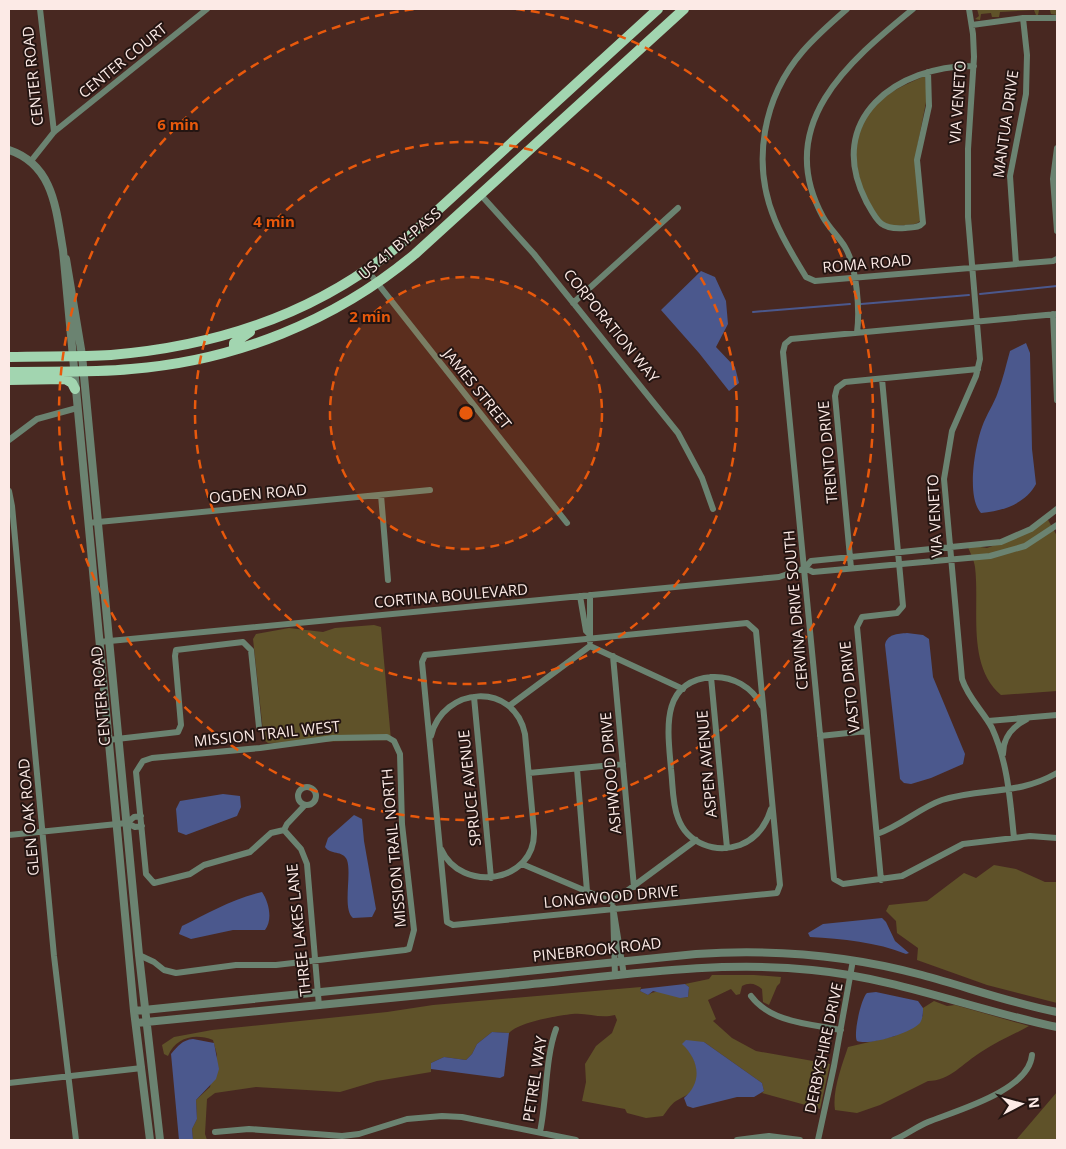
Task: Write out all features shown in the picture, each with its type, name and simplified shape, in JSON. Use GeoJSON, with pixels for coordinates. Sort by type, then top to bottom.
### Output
{"type":"FeatureCollection","features":[{"type":"Feature","properties":{"kind":"main road","name":"US 41 BY-PASS"},"geometry":{"type":"LineString","coordinates":[[9,357],[120,354],[178,346],[210,340],[259,325],[312,303],[367,270],[483,169],[658,9]]}},
{"type":"Feature","properties":{"kind":"main road"},"geometry":{"type":"LineString","coordinates":[[616,70],[614,60],[617,53],[665,9]]}},
{"type":"Feature","properties":{"kind":"main road","name":"US 41 BY-PASS"},"geometry":{"type":"LineString","coordinates":[[9,372],[78,371],[156,366],[234,350],[310,322],[377,284],[415,254],[534,143],[684,9]]}},
{"type":"Feature","properties":{"kind":"main road"},"geometry":{"type":"LineString","coordinates":[[605,57],[616,70]]}},
{"type":"Feature","properties":{"kind":"main road"},"geometry":{"type":"LineString","coordinates":[[534,143],[547,127],[600,79],[605,69],[605,57]]}},
{"type":"Feature","properties":{"kind":"main road"},"geometry":{"type":"LineString","coordinates":[[480,194],[483,169]]}},
{"type":"Feature","properties":{"kind":"main road"},"geometry":{"type":"LineString","coordinates":[[234,350],[234,342],[259,325]]}},
{"type":"Feature","properties":{"kind":"main road"},"geometry":{"type":"LineString","coordinates":[[9,380],[65,379],[72,383],[75,389]]}},
{"type":"Feature","properties":{"kind":"street","name":"CENTER ROAD"},"geometry":{"type":"LineString","coordinates":[[31,161],[54,132],[40,9]]}},
{"type":"Feature","properties":{"kind":"street","name":"CENTER COURT"},"geometry":{"type":"LineString","coordinates":[[54,132],[207,9]]}},
{"type":"Feature","properties":{"kind":"street","name":"ROMA ROAD"},"geometry":{"type":"LineString","coordinates":[[847,9],[803,50],[779,86],[767,121],[763,167],[767,196],[776,222],[806,277],[815,281],[1057,259]]}},
{"type":"Feature","properties":{"kind":"street"},"geometry":{"type":"LineString","coordinates":[[856,333],[855,278],[846,249],[822,216],[812,190],[808,153],[812,125],[821,103],[833,84],[913,9]]}},
{"type":"Feature","properties":{"kind":"street","name":"VIA VENETO"},"geometry":{"type":"LineString","coordinates":[[969,9],[972,25],[974,66],[967,179],[972,268],[980,350],[978,369],[952,431],[946,455],[944,494],[962,679],[966,690],[988,721],[1004,760],[1014,838]]}},
{"type":"Feature","properties":{"kind":"street"},"geometry":{"type":"LineString","coordinates":[[972,25],[1023,18],[1057,18]]}},
{"type":"Feature","properties":{"kind":"street","name":"MANTUA DRIVE"},"geometry":{"type":"LineString","coordinates":[[1016,264],[1010,176],[1026,94],[1028,60],[1023,18]]}},
{"type":"Feature","properties":{"kind":"street"},"geometry":{"type":"LineString","coordinates":[[928,72],[929,106],[917,160],[923,223],[919,227],[887,228],[881,225],[873,214],[855,175],[852,160],[855,137],[865,115],[875,102],[904,81],[928,72],[974,66]]}},
{"type":"Feature","properties":{"kind":"street"},"geometry":{"type":"LineString","coordinates":[[1057,148],[1053,179],[1057,231]]}},
{"type":"Feature","properties":{"kind":"street","name":"CENTER ROAD"},"geometry":{"type":"LineString","coordinates":[[9,150],[31,161],[51,188],[63,250],[70,268],[78,371],[97,522],[139,956],[160,1140]]}},
{"type":"Feature","properties":{"kind":"street","name":"CORPORATION WAY"},"geometry":{"type":"LineString","coordinates":[[480,194],[534,254],[678,433],[702,478],[713,509]]}},
{"type":"Feature","properties":{"kind":"street"},"geometry":{"type":"LineString","coordinates":[[573,303],[678,208]]}},
{"type":"Feature","properties":{"kind":"street","name":"JAMES STREET"},"geometry":{"type":"LineString","coordinates":[[367,270],[567,523]]}},
{"type":"Feature","properties":{"kind":"street"},"geometry":{"type":"LineString","coordinates":[[1055,314],[1057,400]]}},
{"type":"Feature","properties":{"kind":"street","name":"CERVINA DRIVE SOUTH"},"geometry":{"type":"LineString","coordinates":[[1055,314],[791,339],[783,347],[834,879],[843,884],[881,880],[911,872],[945,851],[963,844],[1039,836],[1057,838]]}},
{"type":"Feature","properties":{"kind":"street","name":"TRENTO DRIVE"},"geometry":{"type":"LineString","coordinates":[[852,568],[835,393],[839,385],[845,382],[978,369]]}},
{"type":"Feature","properties":{"kind":"street","name":"CENTER ROAD"},"geometry":{"type":"LineString","coordinates":[[78,371],[75,389],[134,1010],[150,1140]]}},
{"type":"Feature","properties":{"kind":"street","name":"VASTO DRIVE"},"geometry":{"type":"LineString","coordinates":[[881,880],[857,623],[865,616],[895,613],[902,609],[882,379]]}},
{"type":"Feature","properties":{"kind":"street"},"geometry":{"type":"LineString","coordinates":[[9,440],[37,419],[77,408]]}},
{"type":"Feature","properties":{"kind":"street","name":"OGDEN ROAD"},"geometry":{"type":"LineString","coordinates":[[88,522],[430,490]]}},
{"type":"Feature","properties":{"kind":"street","name":"GLEN OAK ROAD"},"geometry":{"type":"LineString","coordinates":[[9,491],[13,516],[54,956],[76,1140]]}},
{"type":"Feature","properties":{"kind":"street"},"geometry":{"type":"LineString","coordinates":[[381,495],[388,580]]}},
{"type":"Feature","properties":{"kind":"street","name":"CORTINA BOULEVARD"},"geometry":{"type":"LineString","coordinates":[[99,642],[779,577],[805,568],[811,561],[990,544],[1012,538],[1031,529],[1057,510]]}},
{"type":"Feature","properties":{"kind":"street","name":"CORTINA BOULEVARD"},"geometry":{"type":"LineString","coordinates":[[805,568],[813,572],[990,556],[1012,551],[1040,538],[1057,525]]}},
{"type":"Feature","properties":{"kind":"street"},"geometry":{"type":"LineString","coordinates":[[509,706],[590,639],[592,630],[590,595]]}},
{"type":"Feature","properties":{"kind":"street"},"geometry":{"type":"LineString","coordinates":[[580,596],[586,631],[590,639],[613,656],[683,689]]}},
{"type":"Feature","properties":{"kind":"street","name":"LONGWOOD DRIVE"},"geometry":{"type":"LineString","coordinates":[[750,624],[756,631],[764,711],[780,885],[775,894],[613,906],[450,925],[446,918],[422,662],[424,655],[750,624]]}},
{"type":"Feature","properties":{"kind":"street"},"geometry":{"type":"LineString","coordinates":[[108,740],[178,732],[181,725],[176,650],[233,643],[246,643],[251,650],[259,727]]}},
{"type":"Feature","properties":{"kind":"street","name":"ASHWOOD DRIVE"},"geometry":{"type":"LineString","coordinates":[[613,656],[634,887]]}},
{"type":"Feature","properties":{"kind":"street"},"geometry":{"type":"LineString","coordinates":[[764,711],[758,699],[744,685],[730,678],[711,677],[695,681],[683,689],[671,705],[667,726],[676,812],[682,827],[696,840],[710,848],[727,848],[744,844],[756,834],[766,821],[772,803]]}},
{"type":"Feature","properties":{"kind":"street","name":"ASPEN AVENUE"},"geometry":{"type":"LineString","coordinates":[[711,677],[727,848]]}},
{"type":"Feature","properties":{"kind":"street"},"geometry":{"type":"LineString","coordinates":[[430,746],[434,724],[444,710],[459,700],[474,697],[491,698],[509,706],[520,719],[524,729],[529,773],[534,838],[530,853],[522,864],[504,875],[492,878],[475,877],[464,872],[444,855],[439,843]]}},
{"type":"Feature","properties":{"kind":"street","name":"SPRUCE AVENUE"},"geometry":{"type":"LineString","coordinates":[[474,697],[492,878]]}},
{"type":"Feature","properties":{"kind":"street"},"geometry":{"type":"LineString","coordinates":[[988,721],[1057,715]]}},
{"type":"Feature","properties":{"kind":"street"},"geometry":{"type":"LineString","coordinates":[[1004,760],[1004,744],[1009,734],[1020,723],[1033,717]]}},
{"type":"Feature","properties":{"kind":"street"},"geometry":{"type":"LineString","coordinates":[[820,736],[868,731]]}},
{"type":"Feature","properties":{"kind":"street","name":"MISSION TRAIL WEST"},"geometry":{"type":"LineString","coordinates":[[141,816],[136,772],[143,761],[152,758],[260,748],[333,738],[385,737],[394,741]]}},
{"type":"Feature","properties":{"kind":"street","name":"MISSION TRAIL NORTH"},"geometry":{"type":"LineString","coordinates":[[316,961],[405,950],[411,947],[414,930],[402,824],[400,754],[394,741]]}},
{"type":"Feature","properties":{"kind":"street"},"geometry":{"type":"LineString","coordinates":[[529,773],[623,764]]}},
{"type":"Feature","properties":{"kind":"street"},"geometry":{"type":"LineString","coordinates":[[576,769],[587,892]]}},
{"type":"Feature","properties":{"kind":"street"},"geometry":{"type":"LineString","coordinates":[[877,834],[942,801],[1035,785],[1057,774]]}},
{"type":"Feature","properties":{"kind":"street"},"geometry":{"type":"LineString","coordinates":[[126,823],[134,817],[141,816],[148,879],[158,883],[190,874],[204,865],[250,852],[271,834],[284,830],[287,824],[306,805]]}},
{"type":"Feature","properties":{"kind":"street"},"geometry":{"type":"LineString","coordinates":[[9,835],[126,823],[142,826]]}},
{"type":"Feature","properties":{"kind":"street","name":"THREE LAKES LANE"},"geometry":{"type":"LineString","coordinates":[[284,830],[301,849],[307,864],[320,1006]]}},
{"type":"Feature","properties":{"kind":"street"},"geometry":{"type":"LineString","coordinates":[[613,906],[634,887],[696,840]]}},
{"type":"Feature","properties":{"kind":"street"},"geometry":{"type":"LineString","coordinates":[[522,864],[587,892],[613,906],[617,921],[618,961],[615,976]]}},
{"type":"Feature","properties":{"kind":"street","name":"PINEBROOK ROAD"},"geometry":{"type":"LineString","coordinates":[[134,1010],[618,961],[748,952],[794,953],[854,960],[923,975],[1003,1000],[1057,1012]]}},
{"type":"Feature","properties":{"kind":"street"},"geometry":{"type":"LineString","coordinates":[[139,956],[150,960],[164,970],[176,972],[236,965],[276,965],[316,961]]}},
{"type":"Feature","properties":{"kind":"street","name":"DERBYSHIRE DRIVE"},"geometry":{"type":"LineString","coordinates":[[818,1140],[854,960]]}},
{"type":"Feature","properties":{"kind":"street"},"geometry":{"type":"LineString","coordinates":[[618,961],[624,975]]}},
{"type":"Feature","properties":{"kind":"street","name":"PINEBROOK ROAD"},"geometry":{"type":"LineString","coordinates":[[136,1024],[624,975],[729,967],[797,968],[851,975],[907,986],[997,1013],[1057,1027]]}},
{"type":"Feature","properties":{"kind":"street"},"geometry":{"type":"LineString","coordinates":[[751,996],[761,1007],[780,1016],[841,1030]]}},
{"type":"Feature","properties":{"kind":"street","name":"PETREL WAY"},"geometry":{"type":"LineString","coordinates":[[540,1132],[546,1104],[551,1044],[556,1029]]}},
{"type":"Feature","properties":{"kind":"street"},"geometry":{"type":"LineString","coordinates":[[894,1140],[921,1125],[962,1111],[990,1098],[1023,1074],[1031,1063],[1032,1055]]}},
{"type":"Feature","properties":{"kind":"street"},"geometry":{"type":"LineString","coordinates":[[9,1083],[142,1068]]}},
{"type":"Feature","properties":{"kind":"street"},"geometry":{"type":"LineString","coordinates":[[215,1132],[249,1129],[333,1136],[351,1135],[407,1119],[442,1116],[462,1117],[576,1140]]}},
{"type":"Feature","properties":{"kind":"street"},"geometry":{"type":"LineString","coordinates":[[280,1140],[281,1132]]}},
{"type":"Feature","properties":{"kind":"street"},"geometry":{"type":"LineString","coordinates":[[737,1140],[769,1136],[800,1140]]}},
{"type":"Feature","properties":{"kind":"shaded area"},"geometry":{"type":"Polygon","coordinates":[[[977,9],[1057,9],[1057,15],[1051,14],[1050,10],[1039,10],[1038,15],[1036,15],[1034,10],[1000,12],[999,17],[992,17],[991,13],[981,14],[980,20],[975,19],[979,16],[977,9]]]}},
{"type":"Feature","properties":{"kind":"shaded area"},"geometry":{"type":"Polygon","coordinates":[[[925,76],[927,97],[917,148],[920,221],[913,224],[889,225],[880,219],[874,211],[864,191],[857,168],[856,149],[858,138],[867,117],[878,102],[897,89],[925,76]]]}},
{"type":"Feature","properties":{"kind":"shaded area"},"geometry":{"type":"Polygon","coordinates":[[[1047,518],[1057,536],[1057,691],[1001,695],[990,683],[983,668],[979,652],[975,567],[967,545],[987,548],[1029,532],[1047,518]]]}},
{"type":"Feature","properties":{"kind":"shaded area"},"geometry":{"type":"Polygon","coordinates":[[[374,625],[381,627],[391,740],[268,743],[264,740],[253,639],[256,634],[289,628],[323,632],[335,628],[374,625]]]}},
{"type":"Feature","properties":{"kind":"shaded area"},"geometry":{"type":"Polygon","coordinates":[[[994,865],[1016,869],[1045,882],[1057,882],[1057,1003],[987,985],[917,960],[918,948],[897,933],[896,921],[886,911],[889,905],[927,901],[964,873],[976,878],[994,865]]]}},
{"type":"Feature","properties":{"kind":"shaded area"},"geometry":{"type":"Polygon","coordinates":[[[712,975],[781,977],[769,1005],[763,1002],[762,989],[750,984],[742,986],[740,994],[736,995],[731,989],[708,1000],[716,1019],[713,1021],[732,1038],[756,1051],[830,1064],[820,1109],[762,1093],[764,1091],[762,1083],[704,1042],[683,1044],[694,1059],[697,1072],[696,1084],[687,1095],[674,1102],[663,1116],[646,1118],[627,1113],[625,1109],[582,1101],[586,1082],[585,1064],[596,1046],[612,1033],[617,1020],[615,1015],[577,1014],[538,1020],[514,1029],[509,1033],[492,1032],[477,1044],[472,1054],[466,1060],[444,1057],[431,1063],[431,1072],[377,1081],[340,1092],[256,1087],[215,1093],[207,1099],[205,1134],[207,1140],[193,1140],[192,1129],[197,1119],[196,1100],[210,1087],[217,1055],[213,1040],[200,1037],[187,1038],[176,1044],[168,1056],[164,1054],[162,1045],[174,1037],[212,1030],[387,1012],[433,1005],[641,987],[640,991],[648,995],[663,992],[688,997],[689,987],[685,984],[709,979],[712,975]]]}},
{"type":"Feature","properties":{"kind":"shaded area"},"geometry":{"type":"Polygon","coordinates":[[[934,1001],[947,1006],[955,1005],[1029,1026],[974,1056],[950,1075],[928,1081],[880,1105],[857,1113],[835,1110],[836,1086],[848,1047],[895,1036],[923,1016],[923,1008],[934,1001]]]}},
{"type":"Feature","properties":{"kind":"shaded area"},"geometry":{"type":"Polygon","coordinates":[[[1057,1092],[1057,1140],[1016,1140],[1057,1092]]]}},
{"type":"Feature","properties":{"kind":"water"},"geometry":{"type":"Polygon","coordinates":[[[701,271],[715,277],[726,301],[728,324],[716,347],[735,367],[739,383],[729,391],[661,310],[701,271]]]}},
{"type":"Feature","properties":{"kind":"water"},"geometry":{"type":"Polygon","coordinates":[[[1026,343],[1030,353],[1032,449],[1036,484],[1026,497],[1013,505],[981,513],[976,505],[973,484],[973,471],[979,435],[1000,387],[1010,351],[1026,343]]]}},
{"type":"Feature","properties":{"kind":"water"},"geometry":{"type":"Polygon","coordinates":[[[896,634],[923,635],[929,639],[933,677],[965,754],[963,764],[931,778],[911,784],[904,783],[900,779],[885,645],[890,637],[896,634]]]}},
{"type":"Feature","properties":{"kind":"water"},"geometry":{"type":"Polygon","coordinates":[[[223,794],[240,796],[241,807],[237,816],[186,835],[178,832],[176,809],[180,801],[223,794]]]}},
{"type":"Feature","properties":{"kind":"water"},"geometry":{"type":"Polygon","coordinates":[[[354,815],[362,819],[376,909],[372,917],[353,918],[350,914],[348,907],[347,860],[343,855],[330,851],[325,847],[328,838],[354,815]]]}},
{"type":"Feature","properties":{"kind":"water"},"geometry":{"type":"Polygon","coordinates":[[[262,892],[267,901],[269,911],[269,921],[265,930],[233,930],[191,939],[179,934],[182,926],[211,911],[262,892]]]}},
{"type":"Feature","properties":{"kind":"water"},"geometry":{"type":"Polygon","coordinates":[[[882,918],[886,922],[895,941],[909,953],[906,954],[859,942],[810,937],[808,933],[823,924],[882,918]]]}},
{"type":"Feature","properties":{"kind":"water"},"geometry":{"type":"Polygon","coordinates":[[[685,984],[689,987],[688,997],[680,998],[653,991],[648,995],[640,991],[641,989],[685,984]]]}},
{"type":"Feature","properties":{"kind":"water"},"geometry":{"type":"Polygon","coordinates":[[[876,992],[918,1001],[923,1008],[920,1023],[908,1031],[890,1038],[871,1042],[857,1041],[857,1024],[862,1002],[867,993],[876,992]]]}},
{"type":"Feature","properties":{"kind":"water"},"geometry":{"type":"Polygon","coordinates":[[[492,1032],[509,1033],[504,1076],[500,1078],[431,1069],[431,1063],[444,1057],[466,1060],[472,1054],[477,1044],[492,1032]]]}},
{"type":"Feature","properties":{"kind":"water"},"geometry":{"type":"Polygon","coordinates":[[[193,1039],[214,1043],[219,1069],[216,1079],[196,1100],[197,1119],[192,1129],[193,1140],[179,1140],[171,1054],[183,1042],[193,1039]]]}},
{"type":"Feature","properties":{"kind":"water"},"geometry":{"type":"Polygon","coordinates":[[[686,1040],[704,1042],[762,1083],[764,1091],[754,1097],[737,1097],[693,1108],[687,1106],[684,1098],[694,1085],[696,1071],[692,1057],[682,1044],[686,1040]]]}},
{"type":"Feature","properties":{"kind":"waterway"},"geometry":{"type":"LineString","coordinates":[[980,294],[1057,286]]}},
{"type":"Feature","properties":{"kind":"waterway"},"geometry":{"type":"LineString","coordinates":[[861,304],[969,295]]}},
{"type":"Feature","properties":{"kind":"waterway"},"geometry":{"type":"LineString","coordinates":[[753,312],[850,304]]}}]}
